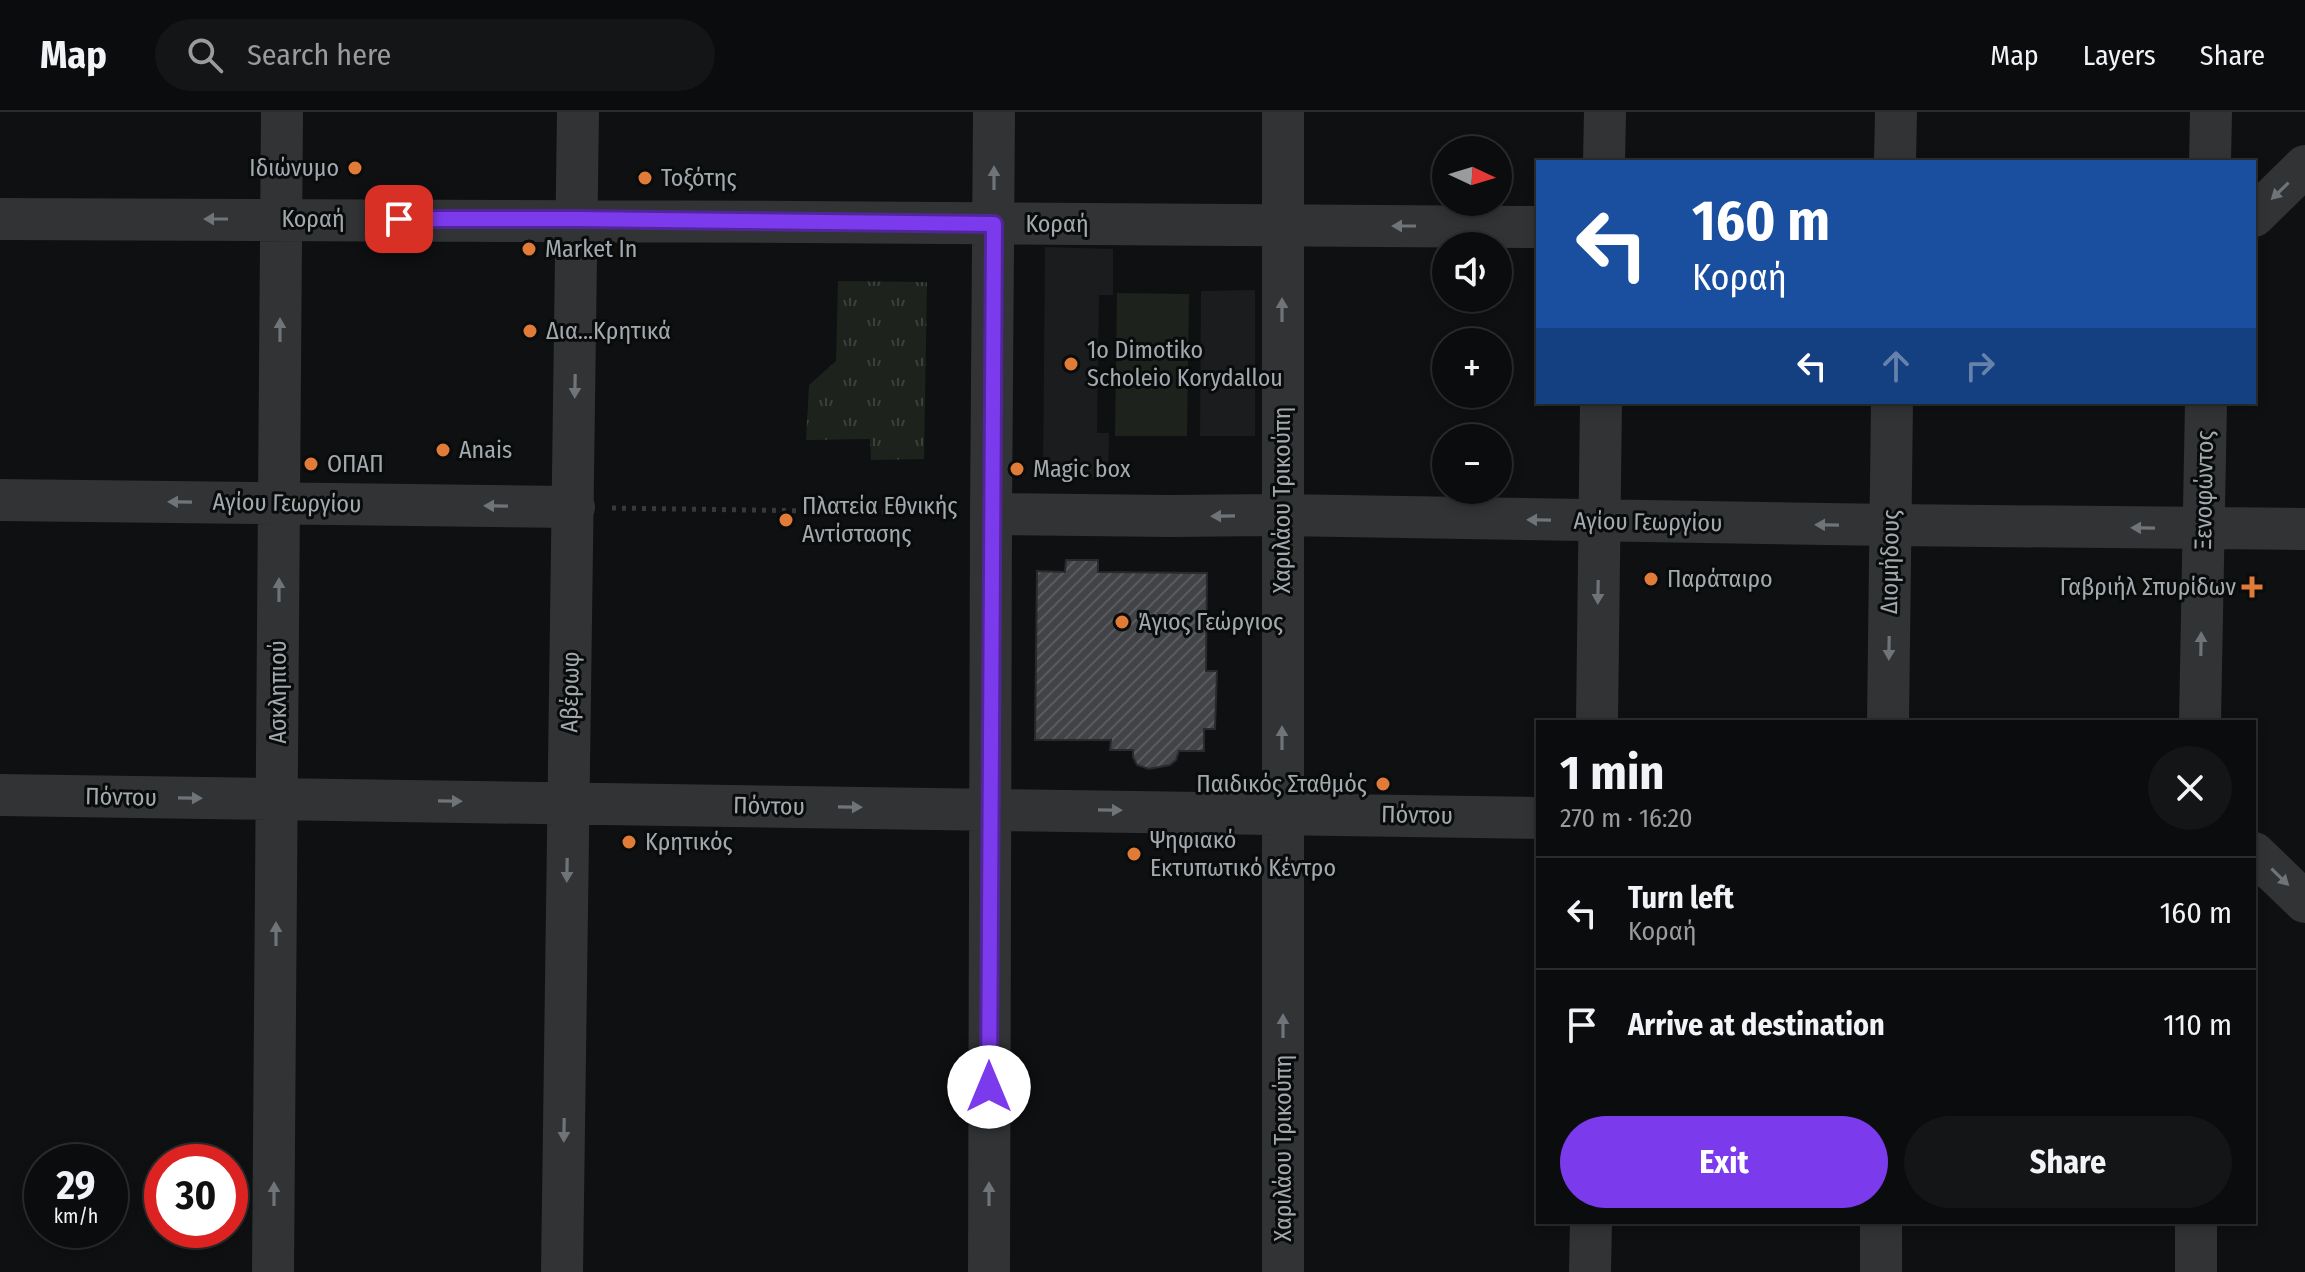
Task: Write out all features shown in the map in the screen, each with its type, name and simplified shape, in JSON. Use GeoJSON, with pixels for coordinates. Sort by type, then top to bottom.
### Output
{"type":"FeatureCollection","features":[{"type":"Feature","properties":{"kind":"street","name":"Ασκληπιού"},"geometry":{"type":"LineString","coordinates":[[273,1272],[282,112]]}},
{"type":"Feature","properties":{"kind":"street","name":"Αβέρωφ"},"geometry":{"type":"LineString","coordinates":[[562,1272],[578,112]]}},
{"type":"Feature","properties":{"kind":"street"},"geometry":{"type":"LineString","coordinates":[[989,1272],[994,112]]}},
{"type":"Feature","properties":{"kind":"street","name":"Χαριλάου Τρικούπη"},"geometry":{"type":"LineString","coordinates":[[1283,112],[1283,1272]]}},
{"type":"Feature","properties":{"kind":"street"},"geometry":{"type":"LineString","coordinates":[[1604,160],[1605,112]]}},
{"type":"Feature","properties":{"kind":"street"},"geometry":{"type":"LineString","coordinates":[[1895,160],[1896,112]]}},
{"type":"Feature","properties":{"kind":"street"},"geometry":{"type":"LineString","coordinates":[[2210,160],[2211,112]]}},
{"type":"Feature","properties":{"kind":"street"},"geometry":{"type":"LineString","coordinates":[[2256,214],[2305,166]]}},
{"type":"Feature","properties":{"kind":"street","name":"Κοραή"},"geometry":{"type":"LineString","coordinates":[[0,219],[577,219],[1536,227]]}},
{"type":"Feature","properties":{"kind":"street"},"geometry":{"type":"LineString","coordinates":[[1597,720],[1601,404]]}},
{"type":"Feature","properties":{"kind":"street","name":"Διομήδους"},"geometry":{"type":"LineString","coordinates":[[1888,720],[1892,404]]}},
{"type":"Feature","properties":{"kind":"street","name":"Ξενοφώντος"},"geometry":{"type":"LineString","coordinates":[[2200,720],[2206,404]]}},
{"type":"Feature","properties":{"kind":"street","name":"Αγίου Γεωργίου"},"geometry":{"type":"LineString","coordinates":[[0,500],[574,507]]}},
{"type":"Feature","properties":{"kind":"street","name":"Αγίου Γεωργίου"},"geometry":{"type":"LineString","coordinates":[[991,514],[2305,529]]}},
{"type":"Feature","properties":{"kind":"street","name":"Πόντου"},"geometry":{"type":"LineString","coordinates":[[0,795],[1536,818]]}},
{"type":"Feature","properties":{"kind":"street"},"geometry":{"type":"LineString","coordinates":[[2256,855],[2305,902]]}},
{"type":"Feature","properties":{"kind":"street"},"geometry":{"type":"LineString","coordinates":[[1590,1272],[1591,1224]]}},
{"type":"Feature","properties":{"kind":"street"},"geometry":{"type":"LineString","coordinates":[[1881,1224],[1881,1272]]}},
{"type":"Feature","properties":{"kind":"street"},"geometry":{"type":"LineString","coordinates":[[2196,1224],[2196,1272]]}},
{"type":"Feature","properties":{"kind":"path"},"geometry":{"type":"LineString","coordinates":[[574,507],[991,514]]}},
{"type":"Feature","properties":{"kind":"shaded area","name":"1o Dimotiko Scholeio Korydallou"},"geometry":{"type":"Polygon","coordinates":[[[1045,247],[1113,249],[1113,295],[1099,295],[1097,433],[1109,433],[1108,478],[1043,477],[1045,247]]]}},
{"type":"Feature","properties":{"kind":"shaded area"},"geometry":{"type":"Polygon","coordinates":[[[1255,290],[1255,436],[1200,436],[1201,291],[1255,290]]]}},
{"type":"Feature","properties":{"kind":"green space"},"geometry":{"type":"Polygon","coordinates":[[[838,281],[927,282],[924,459],[871,460],[870,439],[806,440],[809,385],[836,361],[838,281]]]}},
{"type":"Feature","properties":{"kind":"green space"},"geometry":{"type":"Polygon","coordinates":[[[1117,293],[1189,294],[1187,436],[1115,436],[1117,293]]]}},
{"type":"Feature","properties":{"kind":"building","name":"Άγιος Γεώργιος"},"geometry":{"type":"Polygon","coordinates":[[[1066,560],[1098,560],[1098,572],[1207,573],[1206,671],[1217,671],[1215,729],[1204,729],[1204,751],[1179,751],[1170,765],[1149,769],[1137,765],[1133,750],[1110,750],[1111,740],[1035,740],[1037,571],[1065,572],[1066,560]]]}},
{"type":"Feature","properties":{"kind":"place","name":"Ιδιώνυμο"},"geometry":{"type":"Point","coordinates":[355,168]}},
{"type":"Feature","properties":{"kind":"place","name":"Τοξότης"},"geometry":{"type":"Point","coordinates":[645,178]}},
{"type":"Feature","properties":{"kind":"place","name":"Market In"},"geometry":{"type":"Point","coordinates":[529,249]}},
{"type":"Feature","properties":{"kind":"place","name":"Δια...Κρητικά"},"geometry":{"type":"Point","coordinates":[530,331]}},
{"type":"Feature","properties":{"kind":"place","name":"1o Dimotiko Scholeio Korydallou"},"geometry":{"type":"Point","coordinates":[1071,364]}},
{"type":"Feature","properties":{"kind":"place","name":"Anais"},"geometry":{"type":"Point","coordinates":[443,450]}},
{"type":"Feature","properties":{"kind":"place","name":"ΟΠΑΠ"},"geometry":{"type":"Point","coordinates":[311,464]}},
{"type":"Feature","properties":{"kind":"place","name":"Magic box"},"geometry":{"type":"Point","coordinates":[1017,469]}},
{"type":"Feature","properties":{"kind":"place","name":"Πλατεία Εθνικής Αντίστασης"},"geometry":{"type":"Point","coordinates":[786,520]}},
{"type":"Feature","properties":{"kind":"place","name":"Παράταιρο"},"geometry":{"type":"Point","coordinates":[1651,579]}},
{"type":"Feature","properties":{"kind":"place","name":"Γαβριήλ Σπυρίδων"},"geometry":{"type":"Point","coordinates":[2252,587]}},
{"type":"Feature","properties":{"kind":"place","name":"Άγιος Γεώργιος"},"geometry":{"type":"Point","coordinates":[1122,622]}},
{"type":"Feature","properties":{"kind":"place","name":"Παιδικός Σταθμός"},"geometry":{"type":"Point","coordinates":[1383,784]}},
{"type":"Feature","properties":{"kind":"place","name":"Κρητικός"},"geometry":{"type":"Point","coordinates":[629,842]}},
{"type":"Feature","properties":{"kind":"place","name":"Ψηφιακό Εκτυπωτικό Κέντρο"},"geometry":{"type":"Point","coordinates":[1134,854]}},
{"type":"Feature","properties":{"kind":"route"},"geometry":{"type":"LineString","coordinates":[[399,219],[994,224],[989,1087]]}}]}
